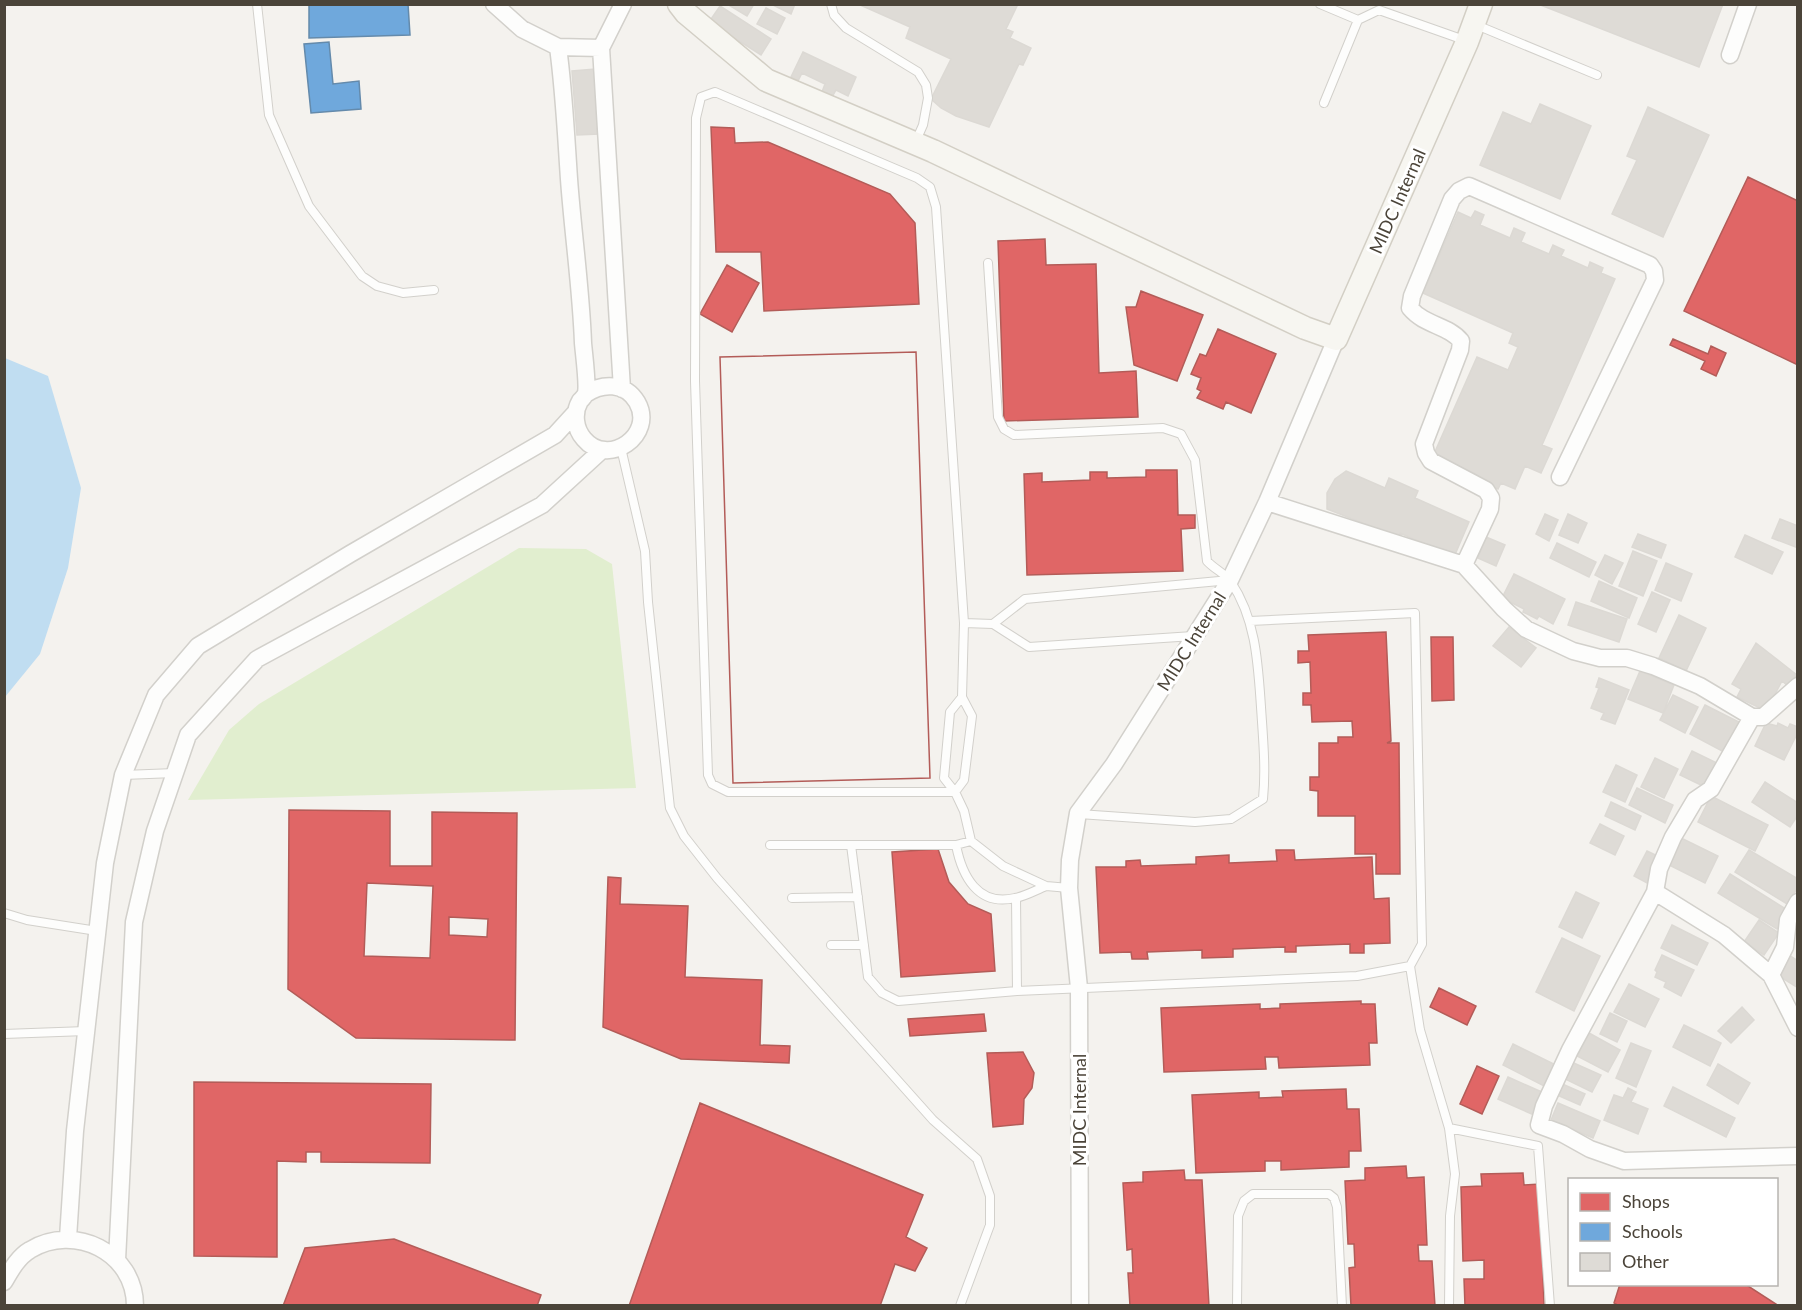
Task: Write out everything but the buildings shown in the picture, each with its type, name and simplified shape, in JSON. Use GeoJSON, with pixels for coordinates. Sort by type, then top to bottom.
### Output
{"type":"FeatureCollection","features":[{"type":"Feature","properties":{"kind":"street"},"geometry":{"type":"LineString","coordinates":[[494,4],[522,29],[558,47],[601,48]]}},
{"type":"Feature","properties":{"kind":"street"},"geometry":{"type":"LineString","coordinates":[[622,389],[601,48],[623,4]]}},
{"type":"Feature","properties":{"kind":"street"},"geometry":{"type":"LineString","coordinates":[[1730,55],[1748,4]]}},
{"type":"Feature","properties":{"kind":"street"},"geometry":{"type":"LineString","coordinates":[[685,8],[766,80],[915,144],[1305,328],[1336,339]]}},
{"type":"Feature","properties":{"kind":"street","name":"MIDC Internal"},"geometry":{"type":"LineString","coordinates":[[1080,1305],[1079,988],[1069,888],[1070,860],[1078,813],[1113,764],[1230,580],[1267,502],[1474,23]]}},
{"type":"Feature","properties":{"kind":"street"},"geometry":{"type":"LineString","coordinates":[[558,47],[565,102],[586,394]]}},
{"type":"Feature","properties":{"kind":"street"},"geometry":{"type":"LineString","coordinates":[[1464,565],[1490,509],[1491,498],[1486,490],[1431,460],[1424,444],[1460,350],[1461,341],[1455,335],[1418,318],[1410,308],[1412,296],[1452,199],[1459,191],[1469,186],[1650,265],[1654,271],[1655,280],[1560,477]]}},
{"type":"Feature","properties":{"kind":"street"},"geometry":{"type":"LineString","coordinates":[[68,1238],[75,1131],[105,863],[123,775],[156,695],[198,646],[350,554],[555,435],[576,412],[586,394],[594,388],[613,386],[632,395],[638,403],[641,424],[637,434],[621,448],[602,450],[584,440],[576,422],[576,412]]}},
{"type":"Feature","properties":{"kind":"street"},"geometry":{"type":"LineString","coordinates":[[117,1260],[134,922],[155,831],[188,735],[256,659],[542,505],[602,450]]}},
{"type":"Feature","properties":{"kind":"street"},"geometry":{"type":"LineString","coordinates":[[1267,502],[1464,565],[1504,609],[1526,629],[1573,651],[1600,658],[1627,658],[1653,666],[1700,686],[1752,717],[1763,717],[1797,686]]}},
{"type":"Feature","properties":{"kind":"street"},"geometry":{"type":"LineString","coordinates":[[1752,717],[1711,789],[1695,800],[1673,837],[1659,869],[1655,892],[1570,1050],[1544,1106],[1539,1125],[1563,1134],[1590,1149],[1624,1161],[1797,1156]]}},
{"type":"Feature","properties":{"kind":"street"},"geometry":{"type":"LineString","coordinates":[[1655,892],[1724,935],[1771,975],[1797,1028]]}},
{"type":"Feature","properties":{"kind":"street"},"geometry":{"type":"LineString","coordinates":[[1771,975],[1785,947],[1788,920],[1797,902]]}},
{"type":"Feature","properties":{"kind":"street"},"geometry":{"type":"LineString","coordinates":[[4,1282],[14,1265],[29,1250],[48,1241],[68,1238],[86,1241],[103,1248],[117,1260],[129,1277],[135,1296],[135,1305]]}},
{"type":"Feature","properties":{"kind":"lane"},"geometry":{"type":"LineString","coordinates":[[257,4],[269,115],[309,206],[362,276],[377,286],[403,293],[434,290]]}},
{"type":"Feature","properties":{"kind":"lane"},"geometry":{"type":"LineString","coordinates":[[831,4],[834,15],[846,28],[918,72],[926,85],[928,98],[923,125],[915,144]]}},
{"type":"Feature","properties":{"kind":"lane"},"geometry":{"type":"LineString","coordinates":[[1320,4],[1358,20]]}},
{"type":"Feature","properties":{"kind":"lane"},"geometry":{"type":"LineString","coordinates":[[1324,103],[1358,20],[1379,10],[1474,23],[1597,75]]}},
{"type":"Feature","properties":{"kind":"lane"},"geometry":{"type":"LineString","coordinates":[[715,92],[917,178],[930,187],[936,207],[964,623],[962,696],[972,716],[964,780],[955,792],[728,792],[712,784],[708,776],[695,381],[696,118],[701,97],[715,92]]}},
{"type":"Feature","properties":{"kind":"lane"},"geometry":{"type":"LineString","coordinates":[[988,263],[998,417],[1004,429],[1014,435],[1162,428],[1181,434],[1195,460],[1207,561],[1214,570],[1230,580],[1250,621],[1258,665],[1266,768],[1263,799],[1231,819],[1196,822],[1078,813]]}},
{"type":"Feature","properties":{"kind":"lane"},"geometry":{"type":"LineString","coordinates":[[621,448],[645,550],[648,602],[670,808],[684,836],[717,878],[933,1120],[977,1159],[990,1196],[990,1225],[960,1305]]}},
{"type":"Feature","properties":{"kind":"lane"},"geometry":{"type":"LineString","coordinates":[[993,624],[1025,599],[1230,580]]}},
{"type":"Feature","properties":{"kind":"lane"},"geometry":{"type":"LineString","coordinates":[[1250,621],[1415,613],[1422,944],[1410,966],[1420,1030],[1449,1128],[1455,1174],[1450,1216],[1449,1305]]}},
{"type":"Feature","properties":{"kind":"lane"},"geometry":{"type":"LineString","coordinates":[[964,623],[993,624],[1029,647],[1194,636]]}},
{"type":"Feature","properties":{"kind":"lane"},"geometry":{"type":"LineString","coordinates":[[962,696],[950,712],[944,778],[955,792],[964,811],[971,841],[1004,866],[1046,886],[1069,888]]}},
{"type":"Feature","properties":{"kind":"lane"},"geometry":{"type":"LineString","coordinates":[[123,775],[175,773]]}},
{"type":"Feature","properties":{"kind":"lane"},"geometry":{"type":"LineString","coordinates":[[770,845],[956,845],[971,841]]}},
{"type":"Feature","properties":{"kind":"lane"},"geometry":{"type":"LineString","coordinates":[[851,845],[868,977],[882,993],[898,1001],[1017,991],[1357,976],[1410,966]]}},
{"type":"Feature","properties":{"kind":"lane"},"geometry":{"type":"LineString","coordinates":[[956,845],[960,865],[975,890],[998,900],[1016,898],[1046,886]]}},
{"type":"Feature","properties":{"kind":"lane"},"geometry":{"type":"LineString","coordinates":[[792,898],[858,897]]}},
{"type":"Feature","properties":{"kind":"lane"},"geometry":{"type":"LineString","coordinates":[[1016,898],[1017,991]]}},
{"type":"Feature","properties":{"kind":"lane"},"geometry":{"type":"LineString","coordinates":[[4,913],[27,920],[97,931]]}},
{"type":"Feature","properties":{"kind":"lane"},"geometry":{"type":"LineString","coordinates":[[831,945],[864,945]]}},
{"type":"Feature","properties":{"kind":"lane"},"geometry":{"type":"LineString","coordinates":[[4,1034],[86,1031]]}},
{"type":"Feature","properties":{"kind":"lane"},"geometry":{"type":"LineString","coordinates":[[1449,1128],[1538,1146],[1550,1305]]}},
{"type":"Feature","properties":{"kind":"lane"},"geometry":{"type":"LineString","coordinates":[[1237,1305],[1238,1216],[1244,1201],[1253,1194],[1329,1194],[1334,1198],[1337,1206],[1342,1305]]}},
{"type":"Feature","properties":{"kind":"green space"},"geometry":{"type":"Polygon","coordinates":[[[519,548],[586,549],[612,564],[636,788],[188,800],[229,730],[259,704],[519,548]]]}},
{"type":"Feature","properties":{"kind":"water"},"geometry":{"type":"Polygon","coordinates":[[[5,358],[48,376],[81,488],[68,568],[40,654],[5,697],[5,358]]]}}]}
